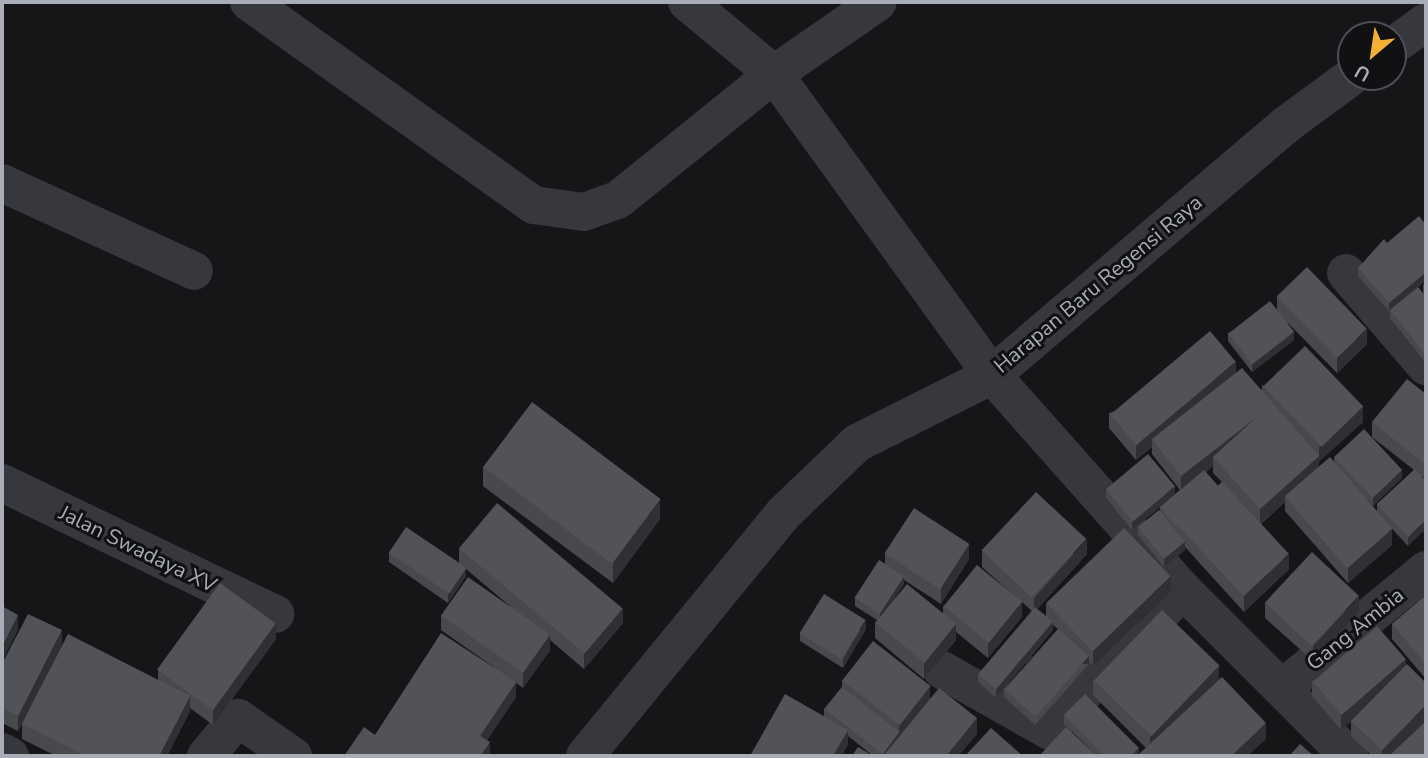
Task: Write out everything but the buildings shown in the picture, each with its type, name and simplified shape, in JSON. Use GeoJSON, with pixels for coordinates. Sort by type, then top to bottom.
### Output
{"type":"FeatureCollection","features":[{"type":"Feature","properties":{"kind":"street"},"geometry":{"type":"LineString","coordinates":[[249,2],[534,205],[584,212],[619,198],[774,74],[878,2]]}},
{"type":"Feature","properties":{"kind":"street"},"geometry":{"type":"LineString","coordinates":[[687,2],[774,74],[992,375],[1184,590],[1284,687],[1309,743],[1349,756]]}},
{"type":"Feature","properties":{"kind":"street"},"geometry":{"type":"LineString","coordinates":[[1407,36],[1426,22]]}},
{"type":"Feature","properties":{"kind":"street","name":"Harapan Baru Regensi Raya"},"geometry":{"type":"LineString","coordinates":[[585,756],[813,484],[857,443],[992,375],[1287,124],[1337,87]]}},
{"type":"Feature","properties":{"kind":"street"},"geometry":{"type":"LineString","coordinates":[[2,183],[194,271]]}},
{"type":"Feature","properties":{"kind":"street"},"geometry":{"type":"LineString","coordinates":[[1346,273],[1426,366]]}},
{"type":"Feature","properties":{"kind":"street","name":"Jalan Swadaya XV"},"geometry":{"type":"LineString","coordinates":[[2,483],[275,614]]}},
{"type":"Feature","properties":{"kind":"street","name":"Gang Ambia"},"geometry":{"type":"LineString","coordinates":[[1284,687],[1426,570]]}},
{"type":"Feature","properties":{"kind":"street"},"geometry":{"type":"LineString","coordinates":[[942,670],[1048,730],[1184,590]]}},
{"type":"Feature","properties":{"kind":"street"},"geometry":{"type":"LineString","coordinates":[[206,756],[238,718],[293,756]]}},
{"type":"Feature","properties":{"kind":"street"},"geometry":{"type":"LineString","coordinates":[[2,752],[10,756]]}}]}
